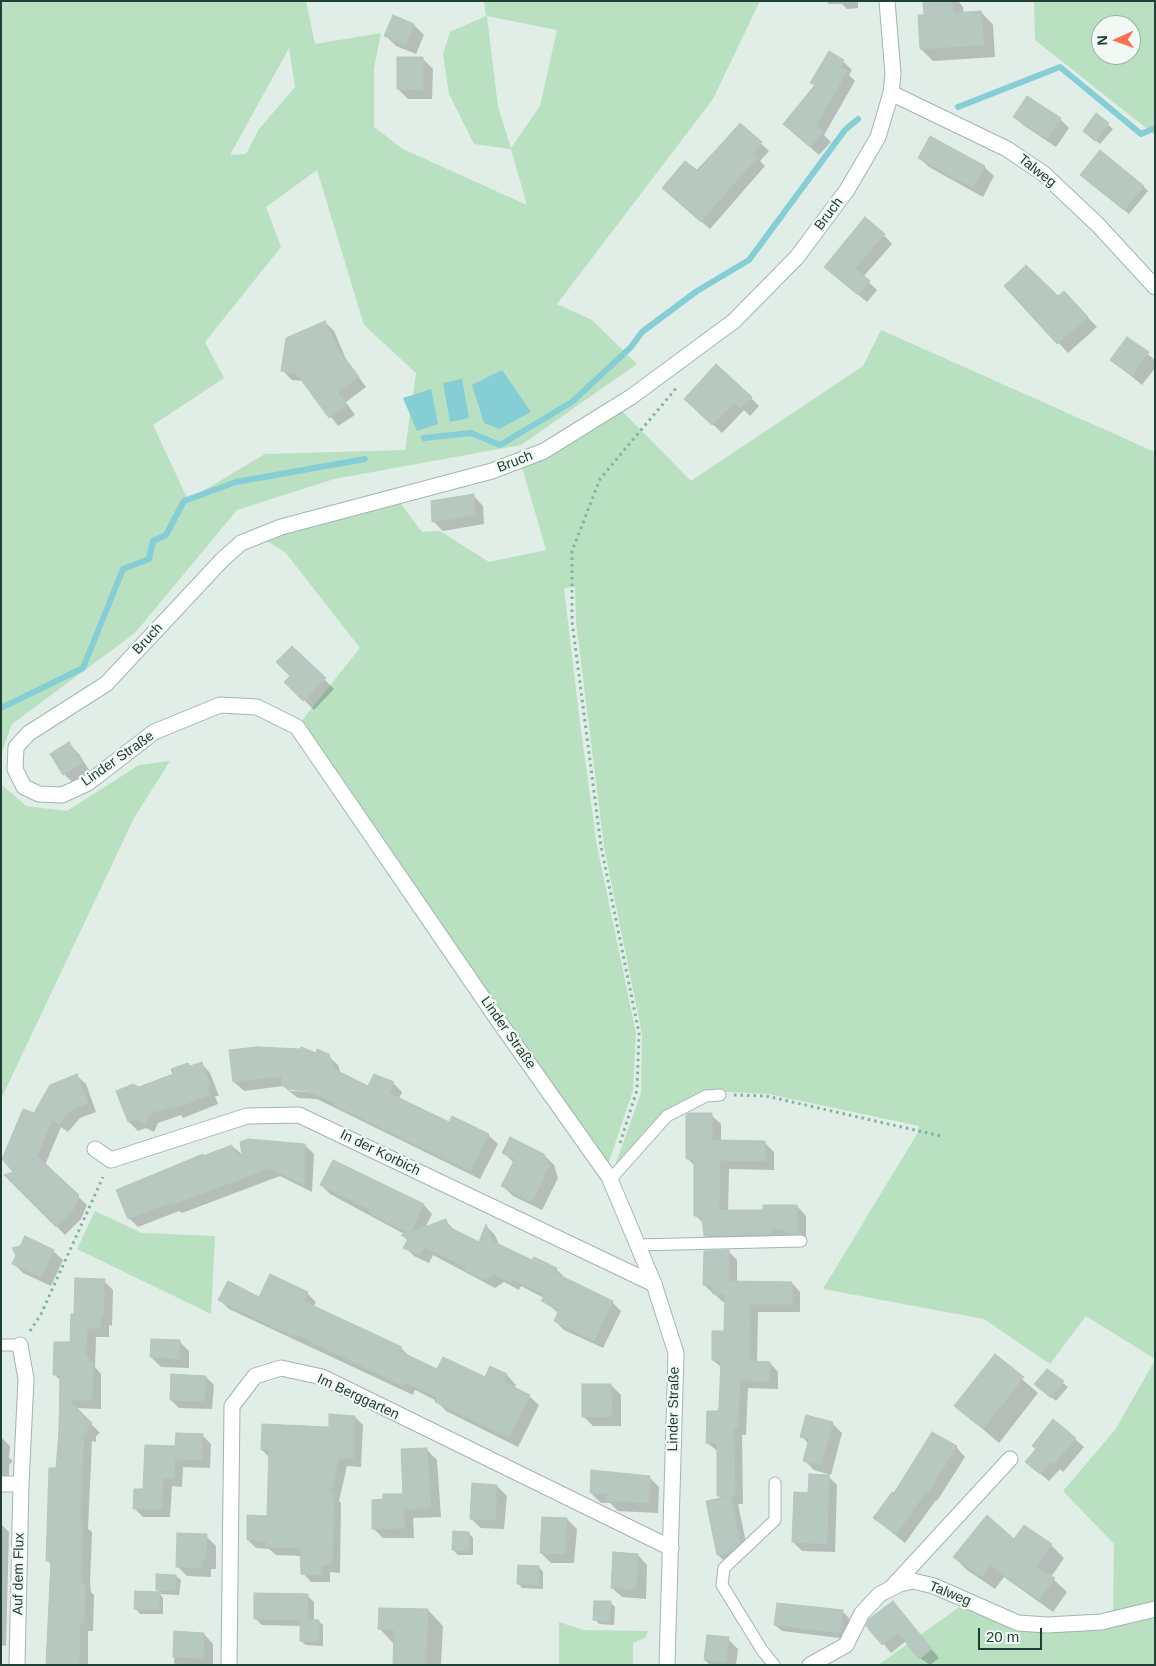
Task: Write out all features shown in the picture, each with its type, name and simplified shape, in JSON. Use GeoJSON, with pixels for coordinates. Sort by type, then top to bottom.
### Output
{"type":"FeatureCollection","features":[{"type":"Feature","properties":{"kind":"street","name":"Bruch"},"geometry":{"type":"LineString","coordinates":[[24,787],[15,769],[16,747],[29,733],[106,684],[222,560],[241,543],[281,526],[492,471],[544,451],[630,398],[734,321],[797,257],[847,190],[878,137],[891,93],[893,74],[887,1]]}},
{"type":"Feature","properties":{"kind":"street","name":"Talweg"},"geometry":{"type":"LineString","coordinates":[[891,93],[1007,149],[1044,174],[1098,225],[1155,288]]}},
{"type":"Feature","properties":{"kind":"street","name":"Linder Straße"},"geometry":{"type":"LineString","coordinates":[[24,787],[39,794],[62,795],[88,783],[154,732],[220,705],[257,706],[297,727],[609,1178],[654,1284],[676,1353],[667,1665]]}},
{"type":"Feature","properties":{"kind":"street","name":"In der Korbich"},"geometry":{"type":"LineString","coordinates":[[111,1160],[247,1116],[299,1115],[654,1284]]}},
{"type":"Feature","properties":{"kind":"street"},"geometry":{"type":"LineString","coordinates":[[95,1149],[111,1160]]}},
{"type":"Feature","properties":{"kind":"street","name":"Auf dem Flux"},"geometry":{"type":"LineString","coordinates":[[17,1665],[21,1484],[26,1379],[20,1345]]}},
{"type":"Feature","properties":{"kind":"street","name":"Im Berggarten"},"geometry":{"type":"LineString","coordinates":[[229,1665],[232,1406],[255,1376],[281,1368],[322,1378],[671,1548]]}},
{"type":"Feature","properties":{"kind":"street","name":"Talweg"},"geometry":{"type":"LineString","coordinates":[[891,1588],[1010,1459]]}},
{"type":"Feature","properties":{"kind":"street"},"geometry":{"type":"LineString","coordinates":[[1,1484],[21,1484]]}},
{"type":"Feature","properties":{"kind":"street","name":"Talweg"},"geometry":{"type":"LineString","coordinates":[[810,1665],[846,1645],[862,1614],[880,1594],[900,1584],[914,1581],[934,1586],[1018,1623],[1047,1625],[1101,1622],[1155,1609]]}},
{"type":"Feature","properties":{"kind":"lane"},"geometry":{"type":"LineString","coordinates":[[609,1178],[667,1116],[706,1096],[720,1095]]}},
{"type":"Feature","properties":{"kind":"lane"},"geometry":{"type":"LineString","coordinates":[[637,1245],[801,1241]]}},
{"type":"Feature","properties":{"kind":"lane"},"geometry":{"type":"LineString","coordinates":[[1,1345],[20,1345]]}},
{"type":"Feature","properties":{"kind":"lane"},"geometry":{"type":"LineString","coordinates":[[774,1665],[762,1650],[722,1585],[724,1568],[775,1520],[775,1484]]}},
{"type":"Feature","properties":{"kind":"path"},"geometry":{"type":"LineString","coordinates":[[609,1178],[636,1090],[639,1033],[600,846],[572,621],[572,551],[600,479],[682,381]]}},
{"type":"Feature","properties":{"kind":"path"},"geometry":{"type":"LineString","coordinates":[[720,1095],[766,1096],[942,1136]]}},
{"type":"Feature","properties":{"kind":"path"},"geometry":{"type":"LineString","coordinates":[[20,1345],[41,1314],[111,1160]]}},
{"type":"Feature","properties":{"kind":"green space"},"geometry":{"type":"Polygon","coordinates":[[[1,1],[306,1],[315,44],[381,33],[374,68],[374,127],[403,149],[527,205],[511,149],[474,144],[449,94],[443,54],[450,32],[486,16],[484,1],[760,1],[713,99],[557,304],[592,320],[637,364],[521,445],[334,479],[237,510],[135,633],[12,724],[1,754],[1,1]],[[487,16],[498,107],[511,148],[540,106],[557,30],[487,16]],[[289,48],[230,155],[246,154],[259,129],[295,87],[289,48]],[[317,170],[266,207],[281,247],[205,342],[224,378],[153,425],[188,500],[265,454],[405,450],[416,373],[364,325],[317,170]]]}},
{"type":"Feature","properties":{"kind":"green space"},"geometry":{"type":"Polygon","coordinates":[[[1034,1],[1155,1],[1155,135],[1035,40],[1034,1]]]}},
{"type":"Feature","properties":{"kind":"green space"},"geometry":{"type":"Polygon","coordinates":[[[881,330],[1155,452],[1155,1359],[1086,1316],[1050,1364],[984,1319],[823,1289],[917,1134],[919,1126],[768,1094],[707,1091],[667,1113],[614,1168],[641,1093],[642,1034],[604,847],[576,622],[575,587],[564,588],[580,723],[597,846],[636,1033],[633,1090],[607,1168],[300,723],[360,648],[285,552],[253,533],[309,513],[390,489],[422,532],[440,531],[489,562],[546,550],[519,457],[615,404],[691,481],[863,366],[881,330]]]}},
{"type":"Feature","properties":{"kind":"green space"},"geometry":{"type":"Polygon","coordinates":[[[170,761],[134,818],[1,1099],[1,784],[26,806],[67,811],[139,765],[170,761]]]}},
{"type":"Feature","properties":{"kind":"green space"},"geometry":{"type":"Polygon","coordinates":[[[95,1211],[142,1233],[215,1236],[211,1314],[77,1249],[95,1211]]]}},
{"type":"Feature","properties":{"kind":"green space"},"geometry":{"type":"Polygon","coordinates":[[[1155,1360],[1155,1603],[1113,1613],[1114,1544],[1063,1491],[1115,1430],[1155,1360]]]}},
{"type":"Feature","properties":{"kind":"green space"},"geometry":{"type":"Polygon","coordinates":[[[965,1603],[1018,1627],[1155,1616],[1155,1665],[878,1665],[965,1603]]]}},
{"type":"Feature","properties":{"kind":"green space"},"geometry":{"type":"Polygon","coordinates":[[[559,1622],[583,1630],[648,1631],[645,1638],[633,1643],[633,1665],[559,1665],[559,1622]]]}},
{"type":"Feature","properties":{"kind":"water"},"geometry":{"type":"Polygon","coordinates":[[[502,370],[531,412],[499,429],[484,423],[472,385],[502,370]]]}},
{"type":"Feature","properties":{"kind":"water"},"geometry":{"type":"Polygon","coordinates":[[[462,379],[469,418],[450,422],[443,383],[462,379]]]}},
{"type":"Feature","properties":{"kind":"water"},"geometry":{"type":"Polygon","coordinates":[[[431,389],[438,424],[417,431],[403,398],[431,389]]]}},
{"type":"Feature","properties":{"kind":"building"},"geometry":{"type":"Polygon","coordinates":[[[923,1],[952,1],[953,13],[981,11],[984,45],[920,49],[918,15],[924,15],[923,1]]]}},
{"type":"Feature","properties":{"kind":"building"},"geometry":{"type":"Polygon","coordinates":[[[393,15],[414,24],[406,45],[384,36],[393,15]]]}},
{"type":"Feature","properties":{"kind":"building"},"geometry":{"type":"Polygon","coordinates":[[[829,51],[844,60],[840,67],[847,71],[816,126],[823,132],[810,147],[783,124],[815,85],[810,83],[829,51]]]}},
{"type":"Feature","properties":{"kind":"building"},"geometry":{"type":"Polygon","coordinates":[[[397,57],[423,57],[423,90],[397,89],[397,57]]]}},
{"type":"Feature","properties":{"kind":"building"},"geometry":{"type":"Polygon","coordinates":[[[1027,96],[1061,118],[1047,139],[1013,117],[1027,96]]]}},
{"type":"Feature","properties":{"kind":"building"},"geometry":{"type":"Polygon","coordinates":[[[1096,113],[1109,123],[1095,141],[1083,131],[1096,113]]]}},
{"type":"Feature","properties":{"kind":"building"},"geometry":{"type":"Polygon","coordinates":[[[740,123],[762,142],[753,153],[757,157],[701,222],[662,188],[685,161],[698,171],[740,123]]]}},
{"type":"Feature","properties":{"kind":"building"},"geometry":{"type":"Polygon","coordinates":[[[930,136],[985,166],[973,188],[918,158],[930,136]]]}},
{"type":"Feature","properties":{"kind":"building"},"geometry":{"type":"Polygon","coordinates":[[[1100,150],[1144,186],[1124,210],[1080,175],[1100,150]]]}},
{"type":"Feature","properties":{"kind":"building"},"geometry":{"type":"Polygon","coordinates":[[[865,217],[885,234],[855,268],[870,281],[858,295],[824,267],[865,217]]]}},
{"type":"Feature","properties":{"kind":"building"},"geometry":{"type":"Polygon","coordinates":[[[1026,265],[1058,296],[1064,291],[1088,317],[1057,344],[1004,286],[1026,265]]]}},
{"type":"Feature","properties":{"kind":"building"},"geometry":{"type":"Polygon","coordinates":[[[325,321],[338,349],[359,377],[338,392],[347,405],[329,418],[296,373],[281,371],[286,338],[325,321]]]}},
{"type":"Feature","properties":{"kind":"building"},"geometry":{"type":"Polygon","coordinates":[[[1127,337],[1149,352],[1132,376],[1110,360],[1127,337]]]}},
{"type":"Feature","properties":{"kind":"building"},"geometry":{"type":"Polygon","coordinates":[[[716,364],[752,397],[740,408],[734,403],[712,425],[684,399],[716,364]]]}},
{"type":"Feature","properties":{"kind":"building"},"geometry":{"type":"Polygon","coordinates":[[[474,494],[475,515],[432,522],[431,501],[474,494]]]}},
{"type":"Feature","properties":{"kind":"building"},"geometry":{"type":"Polygon","coordinates":[[[292,646],[326,678],[303,701],[284,682],[290,676],[276,662],[292,646]]]}},
{"type":"Feature","properties":{"kind":"building"},"geometry":{"type":"Polygon","coordinates":[[[69,742],[82,763],[63,775],[50,754],[69,742]]]}},
{"type":"Feature","properties":{"kind":"building"},"geometry":{"type":"Polygon","coordinates":[[[257,1047],[300,1049],[301,1047],[316,1053],[317,1049],[329,1054],[334,1069],[368,1086],[374,1074],[394,1082],[389,1093],[449,1122],[452,1116],[489,1134],[471,1171],[334,1105],[335,1103],[307,1091],[287,1089],[287,1086],[281,1086],[282,1076],[233,1082],[229,1050],[257,1047]]]}},
{"type":"Feature","properties":{"kind":"building"},"geometry":{"type":"Polygon","coordinates":[[[202,1062],[211,1087],[207,1087],[210,1095],[173,1109],[172,1106],[149,1114],[145,1124],[136,1119],[128,1122],[116,1091],[133,1084],[139,1087],[173,1074],[171,1069],[188,1063],[190,1066],[202,1062]]]}},
{"type":"Feature","properties":{"kind":"building"},"geometry":{"type":"Polygon","coordinates":[[[77,1074],[88,1103],[71,1110],[59,1124],[52,1120],[37,1156],[79,1195],[73,1210],[56,1227],[4,1175],[13,1172],[2,1159],[23,1109],[34,1113],[50,1085],[77,1074]]]}},
{"type":"Feature","properties":{"kind":"building"},"geometry":{"type":"Polygon","coordinates":[[[689,1113],[712,1113],[712,1140],[765,1141],[765,1161],[720,1160],[719,1210],[763,1210],[763,1205],[797,1205],[797,1234],[772,1228],[772,1234],[704,1236],[702,1216],[694,1216],[694,1159],[686,1159],[686,1115],[689,1113]]]}},
{"type":"Feature","properties":{"kind":"building"},"geometry":{"type":"Polygon","coordinates":[[[510,1137],[544,1154],[549,1167],[532,1202],[501,1186],[515,1159],[502,1153],[510,1137]]]}},
{"type":"Feature","properties":{"kind":"building"},"geometry":{"type":"Polygon","coordinates":[[[248,1139],[305,1144],[304,1185],[270,1168],[172,1205],[171,1202],[128,1219],[116,1190],[203,1154],[203,1156],[232,1145],[236,1155],[242,1154],[240,1142],[248,1139]]]}},
{"type":"Feature","properties":{"kind":"building"},"geometry":{"type":"Polygon","coordinates":[[[333,1160],[424,1204],[411,1232],[446,1219],[449,1227],[479,1242],[486,1224],[492,1241],[532,1260],[534,1257],[557,1268],[555,1273],[613,1301],[594,1341],[554,1321],[559,1310],[541,1301],[545,1295],[512,1279],[510,1282],[494,1274],[485,1280],[465,1270],[466,1267],[424,1247],[420,1255],[403,1248],[408,1239],[401,1235],[409,1233],[369,1213],[370,1210],[320,1185],[333,1160]]]}},
{"type":"Feature","properties":{"kind":"building"},"geometry":{"type":"Polygon","coordinates":[[[25,1236],[54,1250],[41,1277],[12,1264],[16,1255],[12,1248],[20,1246],[25,1236]]]}},
{"type":"Feature","properties":{"kind":"building"},"geometry":{"type":"Polygon","coordinates":[[[729,1250],[729,1281],[792,1282],[792,1304],[750,1304],[749,1361],[770,1362],[769,1381],[740,1380],[738,1427],[734,1427],[735,1496],[717,1496],[717,1444],[706,1443],[707,1411],[717,1411],[719,1408],[721,1361],[712,1360],[712,1331],[724,1331],[725,1294],[713,1294],[713,1285],[703,1285],[704,1251],[729,1250]]]}},
{"type":"Feature","properties":{"kind":"building"},"geometry":{"type":"Polygon","coordinates":[[[270,1274],[308,1292],[303,1301],[402,1347],[399,1351],[437,1369],[443,1357],[485,1377],[490,1366],[507,1374],[504,1382],[530,1395],[509,1438],[435,1402],[437,1397],[405,1382],[403,1386],[293,1333],[292,1336],[218,1300],[228,1281],[259,1297],[270,1274]]]}},
{"type":"Feature","properties":{"kind":"building"},"geometry":{"type":"Polygon","coordinates":[[[75,1278],[105,1279],[103,1317],[101,1317],[100,1328],[87,1328],[86,1356],[93,1363],[92,1400],[69,1400],[92,1423],[87,1427],[87,1433],[84,1433],[80,1522],[83,1522],[81,1572],[82,1584],[85,1585],[84,1623],[80,1623],[79,1664],[46,1665],[51,1561],[46,1561],[49,1468],[56,1468],[59,1432],[60,1375],[53,1375],[54,1342],[70,1342],[71,1314],[74,1314],[75,1278]]]}},
{"type":"Feature","properties":{"kind":"building"},"geometry":{"type":"Polygon","coordinates":[[[151,1339],[180,1340],[179,1359],[150,1357],[151,1339]]]}},
{"type":"Feature","properties":{"kind":"building"},"geometry":{"type":"Polygon","coordinates":[[[995,1354],[1024,1377],[983,1429],[954,1406],[995,1354]]]}},
{"type":"Feature","properties":{"kind":"building"},"geometry":{"type":"Polygon","coordinates":[[[1047,1369],[1064,1381],[1051,1398],[1034,1384],[1047,1369]]]}},
{"type":"Feature","properties":{"kind":"building"},"geometry":{"type":"Polygon","coordinates":[[[171,1374],[206,1376],[204,1401],[170,1400],[171,1374]]]}},
{"type":"Feature","properties":{"kind":"building"},"geometry":{"type":"Polygon","coordinates":[[[582,1384],[611,1384],[612,1416],[582,1417],[582,1384]]]}},
{"type":"Feature","properties":{"kind":"building"},"geometry":{"type":"Polygon","coordinates":[[[329,1414],[355,1416],[353,1459],[339,1458],[331,1493],[334,1493],[332,1565],[322,1565],[322,1575],[301,1574],[300,1548],[266,1547],[266,1541],[247,1540],[247,1515],[267,1516],[269,1450],[261,1450],[262,1424],[329,1427],[329,1414]]]}},
{"type":"Feature","properties":{"kind":"building"},"geometry":{"type":"Polygon","coordinates":[[[806,1415],[833,1422],[821,1465],[803,1461],[809,1439],[800,1437],[806,1415]]]}},
{"type":"Feature","properties":{"kind":"building"},"geometry":{"type":"Polygon","coordinates":[[[1053,1419],[1076,1438],[1054,1464],[1051,1461],[1040,1474],[1025,1462],[1036,1449],[1032,1446],[1053,1419]]]}},
{"type":"Feature","properties":{"kind":"building"},"geometry":{"type":"Polygon","coordinates":[[[932,1432],[957,1446],[928,1493],[926,1492],[896,1534],[873,1518],[892,1492],[894,1493],[932,1432]]]}},
{"type":"Feature","properties":{"kind":"building"},"geometry":{"type":"Polygon","coordinates":[[[176,1433],[203,1434],[202,1460],[175,1459],[174,1479],[163,1478],[162,1509],[133,1509],[134,1489],[143,1489],[145,1445],[175,1446],[176,1433]]]}},
{"type":"Feature","properties":{"kind":"building"},"geometry":{"type":"Polygon","coordinates":[[[427,1448],[431,1508],[403,1509],[405,1528],[372,1529],[372,1500],[383,1499],[383,1494],[403,1494],[401,1449],[427,1448]]]}},
{"type":"Feature","properties":{"kind":"building"},"geometry":{"type":"Polygon","coordinates":[[[591,1470],[650,1476],[649,1503],[607,1501],[607,1494],[590,1493],[591,1470]]]}},
{"type":"Feature","properties":{"kind":"building"},"geometry":{"type":"Polygon","coordinates":[[[809,1474],[829,1475],[827,1544],[792,1542],[794,1492],[808,1493],[809,1474]]]}},
{"type":"Feature","properties":{"kind":"building"},"geometry":{"type":"Polygon","coordinates":[[[472,1483],[497,1485],[495,1520],[470,1519],[472,1483]]]}},
{"type":"Feature","properties":{"kind":"building"},"geometry":{"type":"Polygon","coordinates":[[[731,1496],[740,1543],[729,1553],[717,1555],[706,1501],[731,1496]]]}},
{"type":"Feature","properties":{"kind":"building"},"geometry":{"type":"Polygon","coordinates":[[[987,1515],[1014,1539],[1024,1525],[1052,1544],[1036,1567],[1055,1578],[1039,1600],[990,1565],[982,1577],[953,1557],[987,1515]]]}},
{"type":"Feature","properties":{"kind":"building"},"geometry":{"type":"Polygon","coordinates":[[[542,1517],[567,1518],[565,1554],[540,1553],[542,1517]]]}},
{"type":"Feature","properties":{"kind":"building"},"geometry":{"type":"Polygon","coordinates":[[[453,1531],[469,1532],[468,1551],[452,1550],[453,1531]]]}},
{"type":"Feature","properties":{"kind":"building"},"geometry":{"type":"Polygon","coordinates":[[[177,1533],[207,1534],[206,1560],[202,1560],[201,1568],[176,1567],[177,1533]]]}},
{"type":"Feature","properties":{"kind":"building"},"geometry":{"type":"Polygon","coordinates":[[[613,1552],[638,1554],[636,1589],[611,1588],[613,1552]]]}},
{"type":"Feature","properties":{"kind":"building"},"geometry":{"type":"Polygon","coordinates":[[[518,1565],[539,1566],[539,1585],[517,1584],[518,1565]]]}},
{"type":"Feature","properties":{"kind":"building"},"geometry":{"type":"Polygon","coordinates":[[[156,1574],[176,1575],[175,1591],[156,1590],[156,1574]]]}},
{"type":"Feature","properties":{"kind":"building"},"geometry":{"type":"Polygon","coordinates":[[[135,1591],[159,1592],[159,1610],[134,1609],[135,1591]]]}},
{"type":"Feature","properties":{"kind":"building"},"geometry":{"type":"Polygon","coordinates":[[[254,1593],[308,1594],[307,1620],[254,1619],[254,1593]]]}},
{"type":"Feature","properties":{"kind":"building"},"geometry":{"type":"Polygon","coordinates":[[[594,1601],[611,1601],[610,1621],[593,1620],[594,1601]]]}},
{"type":"Feature","properties":{"kind":"building"},"geometry":{"type":"Polygon","coordinates":[[[893,1601],[932,1649],[919,1659],[898,1633],[882,1645],[866,1626],[869,1619],[893,1601]]]}},
{"type":"Feature","properties":{"kind":"building"},"geometry":{"type":"Polygon","coordinates":[[[777,1603],[843,1610],[840,1633],[774,1625],[777,1603]]]}},
{"type":"Feature","properties":{"kind":"building"},"geometry":{"type":"Polygon","coordinates":[[[379,1608],[428,1609],[426,1665],[393,1665],[394,1630],[378,1629],[379,1608]]]}},
{"type":"Feature","properties":{"kind":"building"},"geometry":{"type":"Polygon","coordinates":[[[300,1619],[319,1620],[319,1642],[300,1641],[300,1619]]]}},
{"type":"Feature","properties":{"kind":"building"},"geometry":{"type":"Polygon","coordinates":[[[174,1631],[204,1633],[203,1658],[173,1657],[174,1631]]]}},
{"type":"Feature","properties":{"kind":"building"},"geometry":{"type":"Polygon","coordinates":[[[707,1635],[729,1637],[726,1663],[704,1660],[707,1635]]]}},
{"type":"Feature","properties":{"kind":"waterway"},"geometry":{"type":"LineString","coordinates":[[958,107],[1060,67],[1141,134],[1155,128]]}},
{"type":"Feature","properties":{"kind":"waterway"},"geometry":{"type":"LineString","coordinates":[[424,438],[471,433],[500,445],[572,402],[631,347],[642,332],[697,291],[749,260],[845,130],[858,119]]}},
{"type":"Feature","properties":{"kind":"waterway"},"geometry":{"type":"LineString","coordinates":[[1,708],[83,668],[123,569],[149,559],[153,541],[166,535],[184,501],[236,482],[365,459]]}}]}
